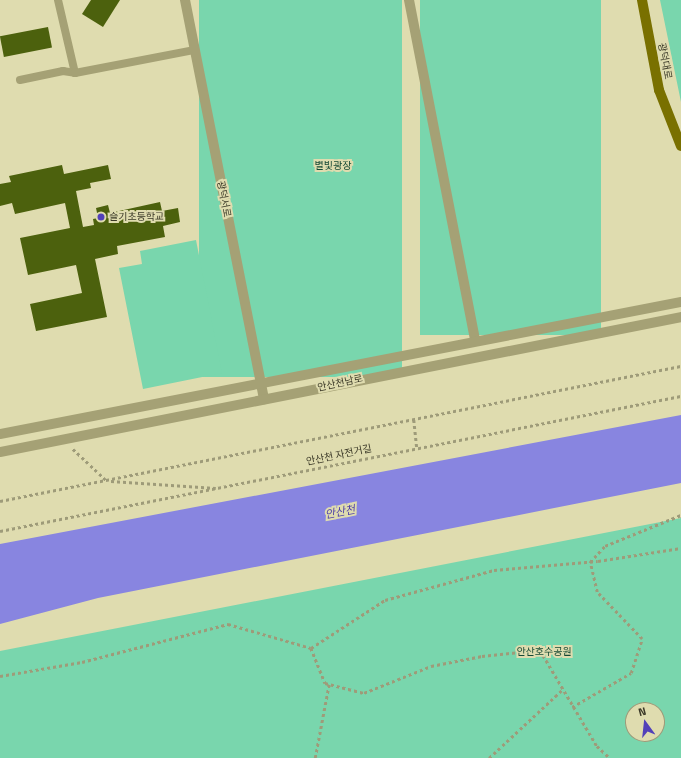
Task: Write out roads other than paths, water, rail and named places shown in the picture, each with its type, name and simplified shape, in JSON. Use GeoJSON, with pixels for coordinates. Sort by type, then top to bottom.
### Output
{"type":"FeatureCollection","features":[{"type":"Feature","properties":{"kind":"main road","name":"광덕대로"},"geometry":{"type":"LineString","coordinates":[[642,0],[659,90],[681,146]]}},
{"type":"Feature","properties":{"kind":"street","name":"광덕서로"},"geometry":{"type":"LineString","coordinates":[[185,0],[264,399]]}},
{"type":"Feature","properties":{"kind":"street"},"geometry":{"type":"LineString","coordinates":[[409,0],[475,339]]}},
{"type":"Feature","properties":{"kind":"street","name":"안산천남로"},"geometry":{"type":"LineString","coordinates":[[0,434],[475,339],[681,301]]}},
{"type":"Feature","properties":{"kind":"street","name":"안산천남로"},"geometry":{"type":"LineString","coordinates":[[0,452],[680,317]]}},
{"type":"Feature","properties":{"kind":"lane"},"geometry":{"type":"LineString","coordinates":[[58,0],[75,73]]}},
{"type":"Feature","properties":{"kind":"lane"},"geometry":{"type":"LineString","coordinates":[[20,80],[63,71],[75,73],[195,50]]}},
{"type":"Feature","properties":{"kind":"water","name":"안산천"},"geometry":{"type":"Polygon","coordinates":[[[681,415],[681,483],[98,598],[0,624],[0,544],[681,415]]]}},
{"type":"Feature","properties":{"kind":"place","name":"슬기초등학교"},"geometry":{"type":"Point","coordinates":[101,217]}},
{"type":"Feature","properties":{"kind":"park label","name":"별빛광장"},"geometry":{"type":"Point","coordinates":[333,166]}},
{"type":"Feature","properties":{"kind":"park label","name":"안산호수공원"},"geometry":{"type":"Point","coordinates":[544,652]}}]}
